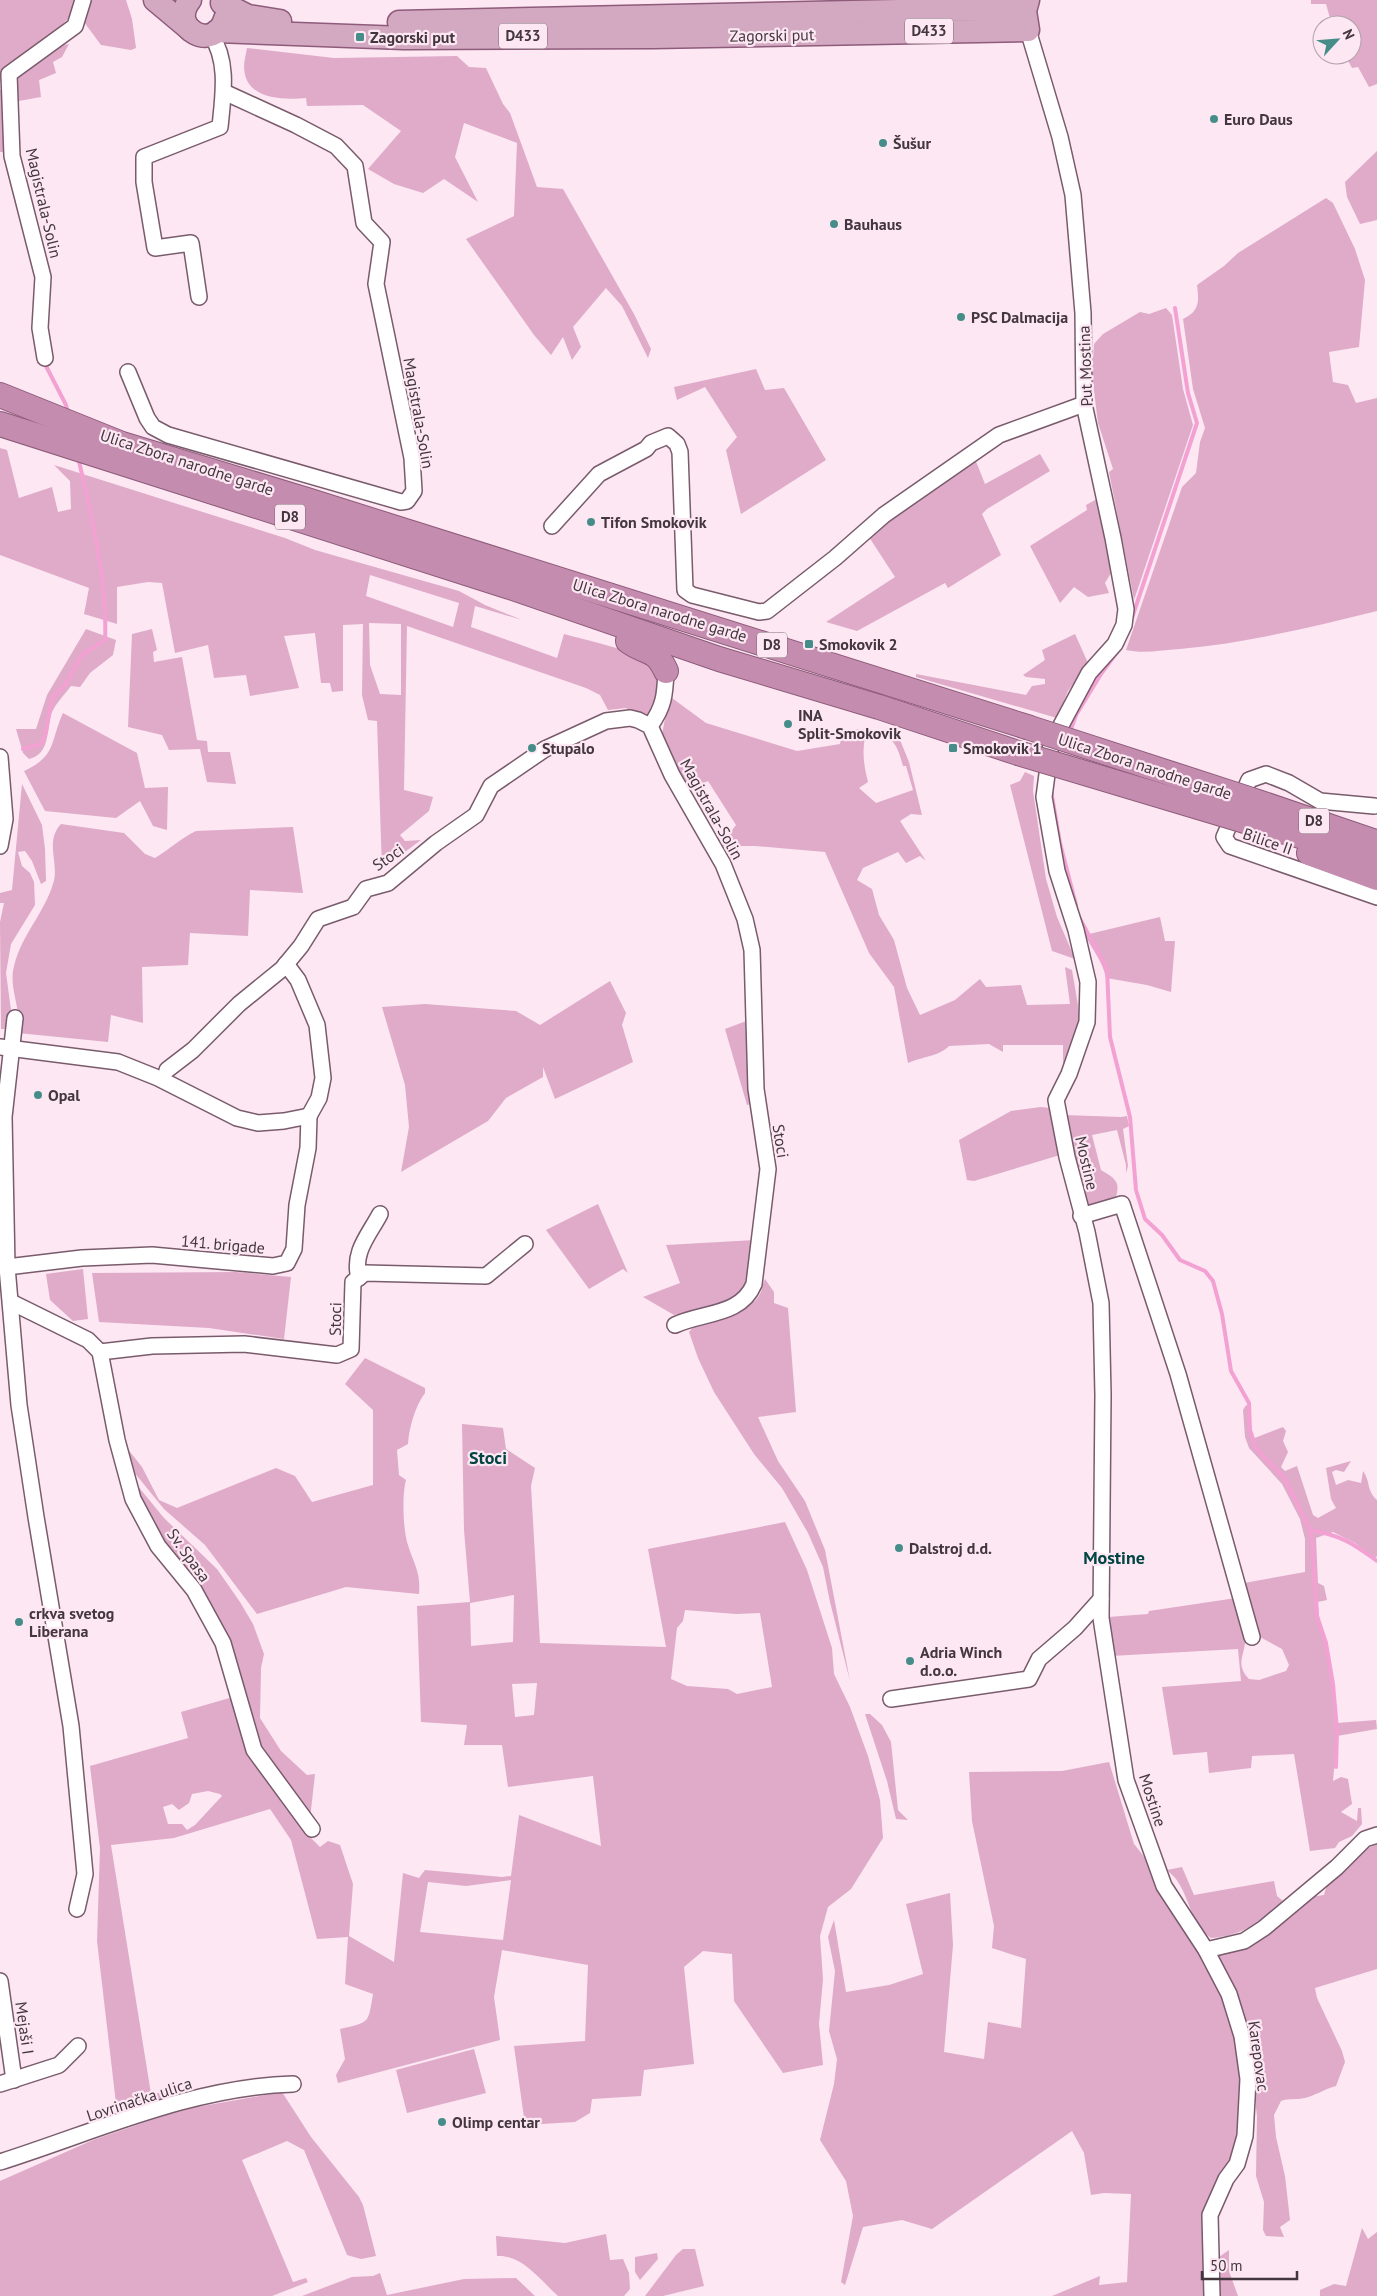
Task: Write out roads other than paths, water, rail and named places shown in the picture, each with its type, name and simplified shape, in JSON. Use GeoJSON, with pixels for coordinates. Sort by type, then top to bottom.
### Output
{"type":"FeatureCollection","features":[{"type":"Feature","properties":{"kind":"highway","name":"Ulica Zbora narodne garde"},"geometry":{"type":"LineString","coordinates":[[0,395],[120,453],[719,659],[880,707],[1018,753],[1377,842]]}},
{"type":"Feature","properties":{"kind":"highway","name":"Ulica Zbora narodne garde"},"geometry":{"type":"LineString","coordinates":[[1,424],[307,500],[1027,727],[1248,810],[1293,834],[1377,857]]}},
{"type":"Feature","properties":{"kind":"highway"},"geometry":{"type":"LineString","coordinates":[[604,620],[632,643],[651,652],[661,660],[666,671]]}},
{"type":"Feature","properties":{"kind":"highway"},"geometry":{"type":"LineString","coordinates":[[1248,810],[1288,802],[1334,816],[1375,816]]}},
{"type":"Feature","properties":{"kind":"highway"},"geometry":{"type":"LineString","coordinates":[[1293,834],[1302,851],[1377,878]]}},
{"type":"Feature","properties":{"kind":"main road"},"geometry":{"type":"LineString","coordinates":[[154,0],[207,32]]}},
{"type":"Feature","properties":{"kind":"main road"},"geometry":{"type":"LineString","coordinates":[[190,0],[186,5],[184,19],[207,32]]}},
{"type":"Feature","properties":{"kind":"main road","name":"D433"},"geometry":{"type":"LineString","coordinates":[[207,32],[224,22],[225,15],[220,2]]}},
{"type":"Feature","properties":{"kind":"main road","name":"Zagorski put"},"geometry":{"type":"LineString","coordinates":[[220,2],[235,11],[255,18],[320,25],[939,5],[998,9],[1027,14]]}},
{"type":"Feature","properties":{"kind":"main road","name":"Zagorski put"},"geometry":{"type":"LineString","coordinates":[[207,32],[404,38],[653,37],[1027,14]]}},
{"type":"Feature","properties":{"kind":"street","name":"Magistrala-Solin"},"geometry":{"type":"LineString","coordinates":[[45,358],[40,328],[43,276],[12,156],[9,74],[75,26],[82,0]]}},
{"type":"Feature","properties":{"kind":"street","name":"Put Mostina"},"geometry":{"type":"LineString","coordinates":[[1027,14],[1060,136],[1073,195],[1083,312],[1084,404],[1113,538],[1126,609],[1124,625],[1115,644],[1090,673],[1050,744]]}},
{"type":"Feature","properties":{"kind":"street"},"geometry":{"type":"LineString","coordinates":[[199,297],[191,243],[154,248],[144,182],[144,157],[220,126],[224,92],[220,54],[207,32]]}},
{"type":"Feature","properties":{"kind":"street","name":"Magistrala-Solin"},"geometry":{"type":"LineString","coordinates":[[128,372],[153,427],[168,435],[401,502],[407,501],[414,490],[412,458],[376,284],[382,242],[364,223],[355,166],[336,146],[296,124],[224,92]]}},
{"type":"Feature","properties":{"kind":"street"},"geometry":{"type":"LineString","coordinates":[[552,526],[598,474],[646,449],[651,442],[668,436],[678,444],[680,452],[683,586],[685,590],[692,595],[759,612],[767,611],[835,558],[884,515],[999,435],[1084,404]]}},
{"type":"Feature","properties":{"kind":"street"},"geometry":{"type":"LineString","coordinates":[[650,726],[660,713],[665,691],[666,671]]}},
{"type":"Feature","properties":{"kind":"street","name":"Stoci"},"geometry":{"type":"LineString","coordinates":[[286,964],[302,946],[318,919],[353,907],[366,889],[388,882],[436,843],[476,815],[492,786],[546,749],[606,721],[630,718],[650,726]]}},
{"type":"Feature","properties":{"kind":"street","name":"Magistrala-Solin"},"geometry":{"type":"LineString","coordinates":[[650,726],[675,781],[723,864],[742,910]]}},
{"type":"Feature","properties":{"kind":"street","name":"Mostine"},"geometry":{"type":"LineString","coordinates":[[1050,744],[1044,797],[1057,871],[1076,930],[1088,982],[1087,1022],[1069,1074],[1056,1100],[1067,1157],[1081,1216],[1087,1232],[1101,1303],[1103,1395],[1101,1618],[1126,1780],[1164,1886],[1206,1950],[1229,1994]]}},
{"type":"Feature","properties":{"kind":"street"},"geometry":{"type":"LineString","coordinates":[[0,757],[5,819],[0,846]]}},
{"type":"Feature","properties":{"kind":"street","name":"Bilice II"},"geometry":{"type":"LineString","coordinates":[[1375,816],[1320,801],[1289,783],[1266,774],[1249,780],[1224,837],[1230,846],[1377,897]]}},
{"type":"Feature","properties":{"kind":"street","name":"Stoci"},"geometry":{"type":"LineString","coordinates":[[676,1325],[687,1319],[734,1307],[744,1301],[754,1284],[768,1168],[756,1089],[752,950],[742,910]]}},
{"type":"Feature","properties":{"kind":"street"},"geometry":{"type":"LineString","coordinates":[[167,1070],[193,1050],[238,1004],[286,964]]}},
{"type":"Feature","properties":{"kind":"street","name":"141. brigade"},"geometry":{"type":"LineString","coordinates":[[7,1267],[82,1258],[152,1255],[273,1266],[287,1263],[294,1249],[297,1205],[308,1148],[309,1116],[319,1098],[323,1078],[317,1025],[298,980],[286,964]]}},
{"type":"Feature","properties":{"kind":"street"},"geometry":{"type":"LineString","coordinates":[[15,1018],[6,1047],[2,1230],[11,1302],[19,1405],[71,1726],[85,1874],[77,1909]]}},
{"type":"Feature","properties":{"kind":"street"},"geometry":{"type":"LineString","coordinates":[[6,1047],[118,1062],[158,1078],[237,1118],[258,1124],[284,1122],[309,1116]]}},
{"type":"Feature","properties":{"kind":"street"},"geometry":{"type":"LineString","coordinates":[[1081,1216],[1122,1204],[1178,1374],[1252,1637]]}},
{"type":"Feature","properties":{"kind":"street"},"geometry":{"type":"LineString","coordinates":[[380,1214],[359,1251],[356,1268],[359,1278],[365,1273],[399,1272],[430,1275],[486,1276],[524,1244]]}},
{"type":"Feature","properties":{"kind":"street","name":"Stoci"},"geometry":{"type":"LineString","coordinates":[[100,1352],[152,1346],[244,1344],[337,1355],[352,1349],[353,1282],[359,1278]]}},
{"type":"Feature","properties":{"kind":"street"},"geometry":{"type":"LineString","coordinates":[[11,1302],[88,1340],[100,1352]]}},
{"type":"Feature","properties":{"kind":"street","name":"Sv. Spasa"},"geometry":{"type":"LineString","coordinates":[[100,1352],[117,1440],[133,1498],[158,1546],[194,1590],[223,1642],[254,1750],[312,1829]]}},
{"type":"Feature","properties":{"kind":"street"},"geometry":{"type":"LineString","coordinates":[[891,1699],[1029,1679],[1039,1659],[1075,1628],[1101,1599]]}},
{"type":"Feature","properties":{"kind":"street"},"geometry":{"type":"LineString","coordinates":[[1206,1950],[1244,1940],[1264,1928],[1337,1867],[1366,1839],[1377,1835]]}},
{"type":"Feature","properties":{"kind":"street","name":"Mejaši I"},"geometry":{"type":"LineString","coordinates":[[0,1981],[7,2082]]}},
{"type":"Feature","properties":{"kind":"street","name":"Karepovac"},"geometry":{"type":"LineString","coordinates":[[1212,2296],[1210,2215],[1226,2180],[1236,2164],[1245,2136],[1248,2103],[1248,2079],[1242,2036],[1229,1994]]}},
{"type":"Feature","properties":{"kind":"street"},"geometry":{"type":"LineString","coordinates":[[7,2082],[58,2065],[78,2046]]}},
{"type":"Feature","properties":{"kind":"street","name":"Lovrinačka ulica"},"geometry":{"type":"LineString","coordinates":[[0,2162],[155,2110],[220,2092],[293,2084]]}},
{"type":"Feature","properties":{"kind":"waterway"},"geometry":{"type":"LineString","coordinates":[[1132,618],[1197,423],[1188,393],[1175,308]]}},
{"type":"Feature","properties":{"kind":"waterway"},"geometry":{"type":"LineString","coordinates":[[46,366],[66,405],[68,413]]}},
{"type":"Feature","properties":{"kind":"waterway"},"geometry":{"type":"LineString","coordinates":[[23,749],[41,744],[46,732],[52,698],[65,685],[82,655],[105,640],[104,595],[101,572],[93,524],[78,457]]}},
{"type":"Feature","properties":{"kind":"waterway"},"geometry":{"type":"LineString","coordinates":[[1070,732],[1076,715],[1101,674],[1123,644]]}},
{"type":"Feature","properties":{"kind":"waterway"},"geometry":{"type":"LineString","coordinates":[[1051,790],[1060,843],[1076,905]]}},
{"type":"Feature","properties":{"kind":"waterway"},"geometry":{"type":"LineString","coordinates":[[1079,917],[1107,969],[1110,1037],[1130,1117],[1136,1190],[1145,1219],[1162,1235],[1180,1260],[1205,1271],[1213,1281],[1222,1314],[1231,1371],[1249,1403],[1250,1430],[1256,1448],[1285,1479],[1310,1530],[1317,1616],[1326,1643],[1333,1684],[1337,1730],[1336,1767]]}},
{"type":"Feature","properties":{"kind":"waterway"},"geometry":{"type":"LineString","coordinates":[[1310,1530],[1330,1534],[1346,1541],[1377,1561]]}},
{"type":"Feature","properties":{"kind":"place","name":"Zagorski put"},"geometry":{"type":"Point","coordinates":[360,37]}},
{"type":"Feature","properties":{"kind":"place","name":"Euro Daus"},"geometry":{"type":"Point","coordinates":[1214,119]}},
{"type":"Feature","properties":{"kind":"place","name":"Šušur"},"geometry":{"type":"Point","coordinates":[883,143]}},
{"type":"Feature","properties":{"kind":"place","name":"Bauhaus"},"geometry":{"type":"Point","coordinates":[834,224]}},
{"type":"Feature","properties":{"kind":"place","name":"PSC Dalmacija"},"geometry":{"type":"Point","coordinates":[961,317]}},
{"type":"Feature","properties":{"kind":"place","name":"Tifon Smokovik"},"geometry":{"type":"Point","coordinates":[591,522]}},
{"type":"Feature","properties":{"kind":"place","name":"Smokovik 2"},"geometry":{"type":"Point","coordinates":[809,644]}},
{"type":"Feature","properties":{"kind":"place","name":"INA Split-Smokovik"},"geometry":{"type":"Point","coordinates":[788,724]}},
{"type":"Feature","properties":{"kind":"place","name":"Stupalo"},"geometry":{"type":"Point","coordinates":[532,748]}},
{"type":"Feature","properties":{"kind":"place","name":"Smokovik 1"},"geometry":{"type":"Point","coordinates":[953,748]}},
{"type":"Feature","properties":{"kind":"place","name":"Opal"},"geometry":{"type":"Point","coordinates":[38,1095]}},
{"type":"Feature","properties":{"kind":"place","name":"Dalstroj d.d."},"geometry":{"type":"Point","coordinates":[899,1548]}},
{"type":"Feature","properties":{"kind":"place","name":"crkva svetog Liberana"},"geometry":{"type":"Point","coordinates":[19,1622]}},
{"type":"Feature","properties":{"kind":"place","name":"Adria Winch d.o.o."},"geometry":{"type":"Point","coordinates":[910,1661]}},
{"type":"Feature","properties":{"kind":"place","name":"Olimp centar"},"geometry":{"type":"Point","coordinates":[442,2122]}},
{"type":"Feature","properties":{"kind":"district","name":"Stoci"},"geometry":{"type":"Point","coordinates":[488,1458]}},
{"type":"Feature","properties":{"kind":"district","name":"Mostine"},"geometry":{"type":"Point","coordinates":[1114,1558]}}]}
